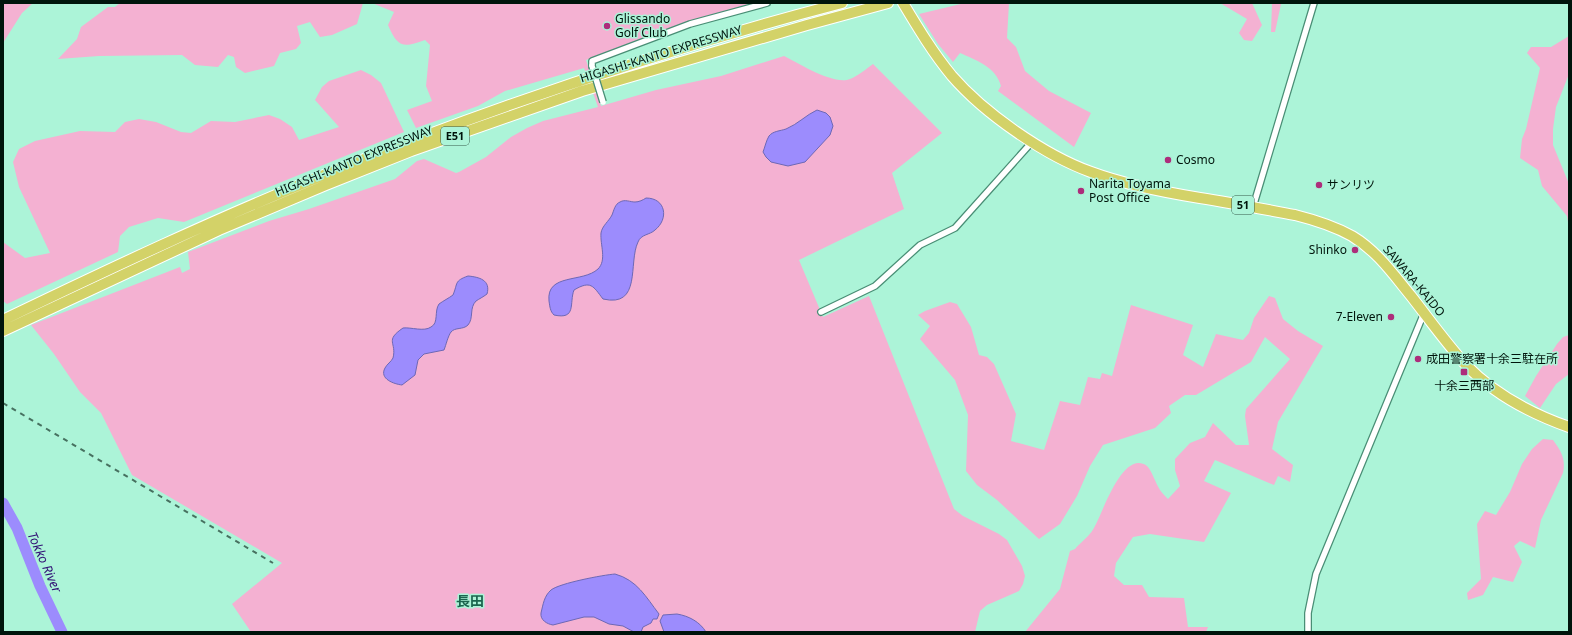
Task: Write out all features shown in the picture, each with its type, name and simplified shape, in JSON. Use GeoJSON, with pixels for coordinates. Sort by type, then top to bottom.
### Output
{"type":"FeatureCollection","features":[{"type":"Feature","properties":{"kind":"highway","name":"HIGASHI-KANTO EXPRESSWAY"},"geometry":{"type":"LineString","coordinates":[[3,320],[85,280],[216,221],[322,176],[408,142],[578,81],[676,50],[842,3]]}},
{"type":"Feature","properties":{"kind":"highway","name":"HIGASHI-KANTO EXPRESSWAY"},"geometry":{"type":"LineString","coordinates":[[3,331],[219,230],[411,151],[582,91],[800,27],[888,3]]}},
{"type":"Feature","properties":{"kind":"highway","name":"SAWARA-KAIDO"},"geometry":{"type":"LineString","coordinates":[[904,6],[924,38],[952,76],[963,88],[1000,119],[1032,142],[1089,172],[1111,179],[1149,188],[1311,219],[1352,236],[1386,264],[1466,365],[1485,381],[1528,410],[1569,427]]}},
{"type":"Feature","properties":{"kind":"street"},"geometry":{"type":"LineString","coordinates":[[603,102],[592,66],[592,61],[690,24],[767,3]]}},
{"type":"Feature","properties":{"kind":"street"},"geometry":{"type":"LineString","coordinates":[[1253,207],[1314,3]]}},
{"type":"Feature","properties":{"kind":"street"},"geometry":{"type":"LineString","coordinates":[[821,312],[875,286],[920,245],[955,228],[1032,142]]}},
{"type":"Feature","properties":{"kind":"street"},"geometry":{"type":"LineString","coordinates":[[1308,632],[1308,613],[1316,574],[1424,313]]}},
{"type":"Feature","properties":{"kind":"shaded area"},"geometry":{"type":"Polygon","coordinates":[[[3,3],[33,3],[22,13],[3,43],[3,3]]]}},
{"type":"Feature","properties":{"kind":"shaded area"},"geometry":{"type":"Polygon","coordinates":[[[120,3],[363,3],[357,24],[332,35],[320,37],[310,22],[297,26],[301,43],[296,49],[280,53],[274,66],[245,73],[236,67],[234,57],[228,55],[218,67],[195,65],[182,55],[99,56],[58,59],[77,39],[81,27],[108,7],[115,7],[120,3]]]}},
{"type":"Feature","properties":{"kind":"shaded area","name":"Glissando Golf Club"},"geometry":{"type":"Polygon","coordinates":[[[372,3],[752,3],[664,30],[586,60],[601,106],[656,90],[721,76],[784,56],[826,77],[843,80],[856,76],[873,64],[942,133],[892,173],[904,209],[799,260],[823,317],[869,296],[954,509],[963,516],[999,534],[1007,540],[1022,566],[1025,576],[1019,591],[987,605],[980,611],[975,632],[251,632],[232,604],[282,563],[132,475],[101,413],[80,392],[54,354],[31,325],[180,267],[182,273],[190,269],[188,252],[269,221],[309,209],[395,179],[417,161],[424,159],[456,173],[486,157],[511,137],[527,128],[543,121],[598,107],[584,68],[505,91],[478,106],[416,128],[407,110],[432,101],[426,86],[430,45],[425,40],[406,45],[398,42],[388,25],[394,12],[372,3]]]}},
{"type":"Feature","properties":{"kind":"shaded area"},"geometry":{"type":"Polygon","coordinates":[[[965,3],[1009,3],[1007,38],[1016,47],[1025,71],[1049,91],[1091,113],[1074,147],[998,91],[1001,86],[998,79],[995,74],[985,65],[960,53],[953,62],[938,44],[919,14],[965,3]]]}},
{"type":"Feature","properties":{"kind":"shaded area"},"geometry":{"type":"Polygon","coordinates":[[[1220,3],[1252,3],[1262,25],[1252,41],[1244,40],[1239,33],[1247,19],[1220,3]]]}},
{"type":"Feature","properties":{"kind":"shaded area"},"geometry":{"type":"Polygon","coordinates":[[[1272,3],[1287,3],[1281,4],[1275,32],[1271,32],[1272,3]]]}},
{"type":"Feature","properties":{"kind":"shaded area"},"geometry":{"type":"Polygon","coordinates":[[[1569,36],[1569,74],[1556,107],[1553,129],[1553,145],[1569,184],[1569,228],[1567,216],[1542,186],[1538,170],[1520,158],[1522,139],[1526,129],[1540,68],[1527,53],[1531,47],[1551,47],[1569,36]]]}},
{"type":"Feature","properties":{"kind":"shaded area"},"geometry":{"type":"Polygon","coordinates":[[[361,70],[371,75],[381,83],[404,132],[184,222],[158,218],[129,227],[120,236],[118,252],[7,304],[3,301],[3,242],[25,258],[50,253],[19,187],[13,162],[19,149],[35,141],[80,131],[115,132],[125,122],[139,119],[156,122],[181,132],[191,133],[211,121],[235,122],[269,115],[280,119],[292,127],[299,140],[339,127],[315,100],[322,87],[329,81],[361,70]]]}},
{"type":"Feature","properties":{"kind":"shaded area"},"geometry":{"type":"Polygon","coordinates":[[[817,110],[826,113],[830,117],[833,126],[830,135],[805,162],[788,166],[771,162],[763,152],[769,136],[775,132],[790,127],[817,110]]]}},
{"type":"Feature","properties":{"kind":"shaded area"},"geometry":{"type":"Polygon","coordinates":[[[646,198],[658,201],[664,215],[659,225],[653,232],[639,239],[635,251],[629,290],[624,297],[615,300],[603,299],[594,288],[584,285],[574,290],[569,313],[561,316],[554,315],[549,301],[550,292],[553,286],[559,282],[591,273],[598,269],[601,265],[603,257],[601,233],[617,204],[624,201],[641,201],[646,198]]]}},
{"type":"Feature","properties":{"kind":"shaded area"},"geometry":{"type":"Polygon","coordinates":[[[468,276],[480,278],[486,282],[488,289],[487,294],[474,304],[471,319],[468,325],[464,328],[453,330],[451,332],[444,350],[424,354],[418,360],[415,375],[402,385],[388,380],[384,375],[384,372],[393,358],[394,348],[392,342],[397,332],[403,328],[425,329],[433,325],[436,320],[439,304],[453,295],[458,281],[468,276]]]}},
{"type":"Feature","properties":{"kind":"shaded area"},"geometry":{"type":"Polygon","coordinates":[[[1269,296],[1275,298],[1283,319],[1298,331],[1323,346],[1278,422],[1272,449],[1293,465],[1290,482],[1278,476],[1274,485],[1215,460],[1204,481],[1231,493],[1204,542],[1150,534],[1133,537],[1116,563],[1114,576],[1124,585],[1142,585],[1149,597],[1184,598],[1188,627],[1208,627],[1206,632],[1025,632],[1060,589],[1070,551],[1075,549],[1093,529],[1115,484],[1122,474],[1130,466],[1138,463],[1147,466],[1160,490],[1168,499],[1180,486],[1175,470],[1175,459],[1190,443],[1205,437],[1213,423],[1236,445],[1249,445],[1245,416],[1246,409],[1290,359],[1265,337],[1251,362],[1196,395],[1185,395],[1169,406],[1171,413],[1155,428],[1103,445],[1090,466],[1077,496],[1060,524],[1039,539],[997,500],[977,485],[966,471],[968,415],[955,380],[920,339],[930,326],[918,315],[950,302],[957,304],[971,327],[979,355],[987,357],[994,364],[1016,414],[1011,441],[1044,450],[1060,401],[1080,405],[1088,377],[1100,379],[1102,373],[1112,376],[1131,305],[1193,325],[1183,355],[1203,367],[1216,334],[1243,340],[1249,333],[1254,318],[1269,296]]]}},
{"type":"Feature","properties":{"kind":"shaded area"},"geometry":{"type":"Polygon","coordinates":[[[1569,335],[1569,374],[1556,384],[1540,408],[1525,396],[1557,344],[1563,337],[1569,335]]]}},
{"type":"Feature","properties":{"kind":"shaded area"},"geometry":{"type":"Polygon","coordinates":[[[1543,439],[1553,440],[1562,455],[1564,468],[1541,520],[1535,548],[1520,541],[1514,546],[1522,562],[1513,582],[1493,577],[1483,595],[1468,600],[1467,593],[1481,579],[1477,524],[1485,511],[1496,515],[1510,492],[1522,464],[1532,449],[1543,439]]]}},
{"type":"Feature","properties":{"kind":"shaded area"},"geometry":{"type":"Polygon","coordinates":[[[615,574],[629,580],[635,585],[645,595],[659,614],[657,619],[653,619],[651,623],[643,627],[641,632],[634,632],[623,626],[609,624],[594,617],[584,617],[553,625],[546,623],[543,620],[541,613],[543,604],[545,598],[551,590],[572,582],[615,574]]]}},
{"type":"Feature","properties":{"kind":"shaded area"},"geometry":{"type":"Polygon","coordinates":[[[677,614],[694,620],[701,625],[706,632],[664,632],[660,621],[663,615],[677,614]]]}},
{"type":"Feature","properties":{"kind":"waterway","name":"Tokko River"},"geometry":{"type":"LineString","coordinates":[[3,503],[17,528],[40,586],[62,632]]}},
{"type":"Feature","properties":{"kind":"railway"},"geometry":{"type":"LineString","coordinates":[[3,403],[273,563]]}},
{"type":"Feature","properties":{"kind":"place","name":"Glissando Golf Club"},"geometry":{"type":"Point","coordinates":[607,26]}},
{"type":"Feature","properties":{"kind":"place","name":"Cosmo"},"geometry":{"type":"Point","coordinates":[1168,160]}},
{"type":"Feature","properties":{"kind":"place","name":"サンリツ"},"geometry":{"type":"Point","coordinates":[1319,185]}},
{"type":"Feature","properties":{"kind":"place","name":"Narita Toyama Post Office"},"geometry":{"type":"Point","coordinates":[1081,191]}},
{"type":"Feature","properties":{"kind":"place","name":"Shinko"},"geometry":{"type":"Point","coordinates":[1355,250]}},
{"type":"Feature","properties":{"kind":"place","name":"7-Eleven"},"geometry":{"type":"Point","coordinates":[1391,317]}},
{"type":"Feature","properties":{"kind":"place","name":"成田警察署十余三駐在所"},"geometry":{"type":"Point","coordinates":[1418,359]}},
{"type":"Feature","properties":{"kind":"place","name":"十余三西部"},"geometry":{"type":"Point","coordinates":[1464,372]}},
{"type":"Feature","properties":{"kind":"district","name":"長田"},"geometry":{"type":"Point","coordinates":[470,601]}}]}
